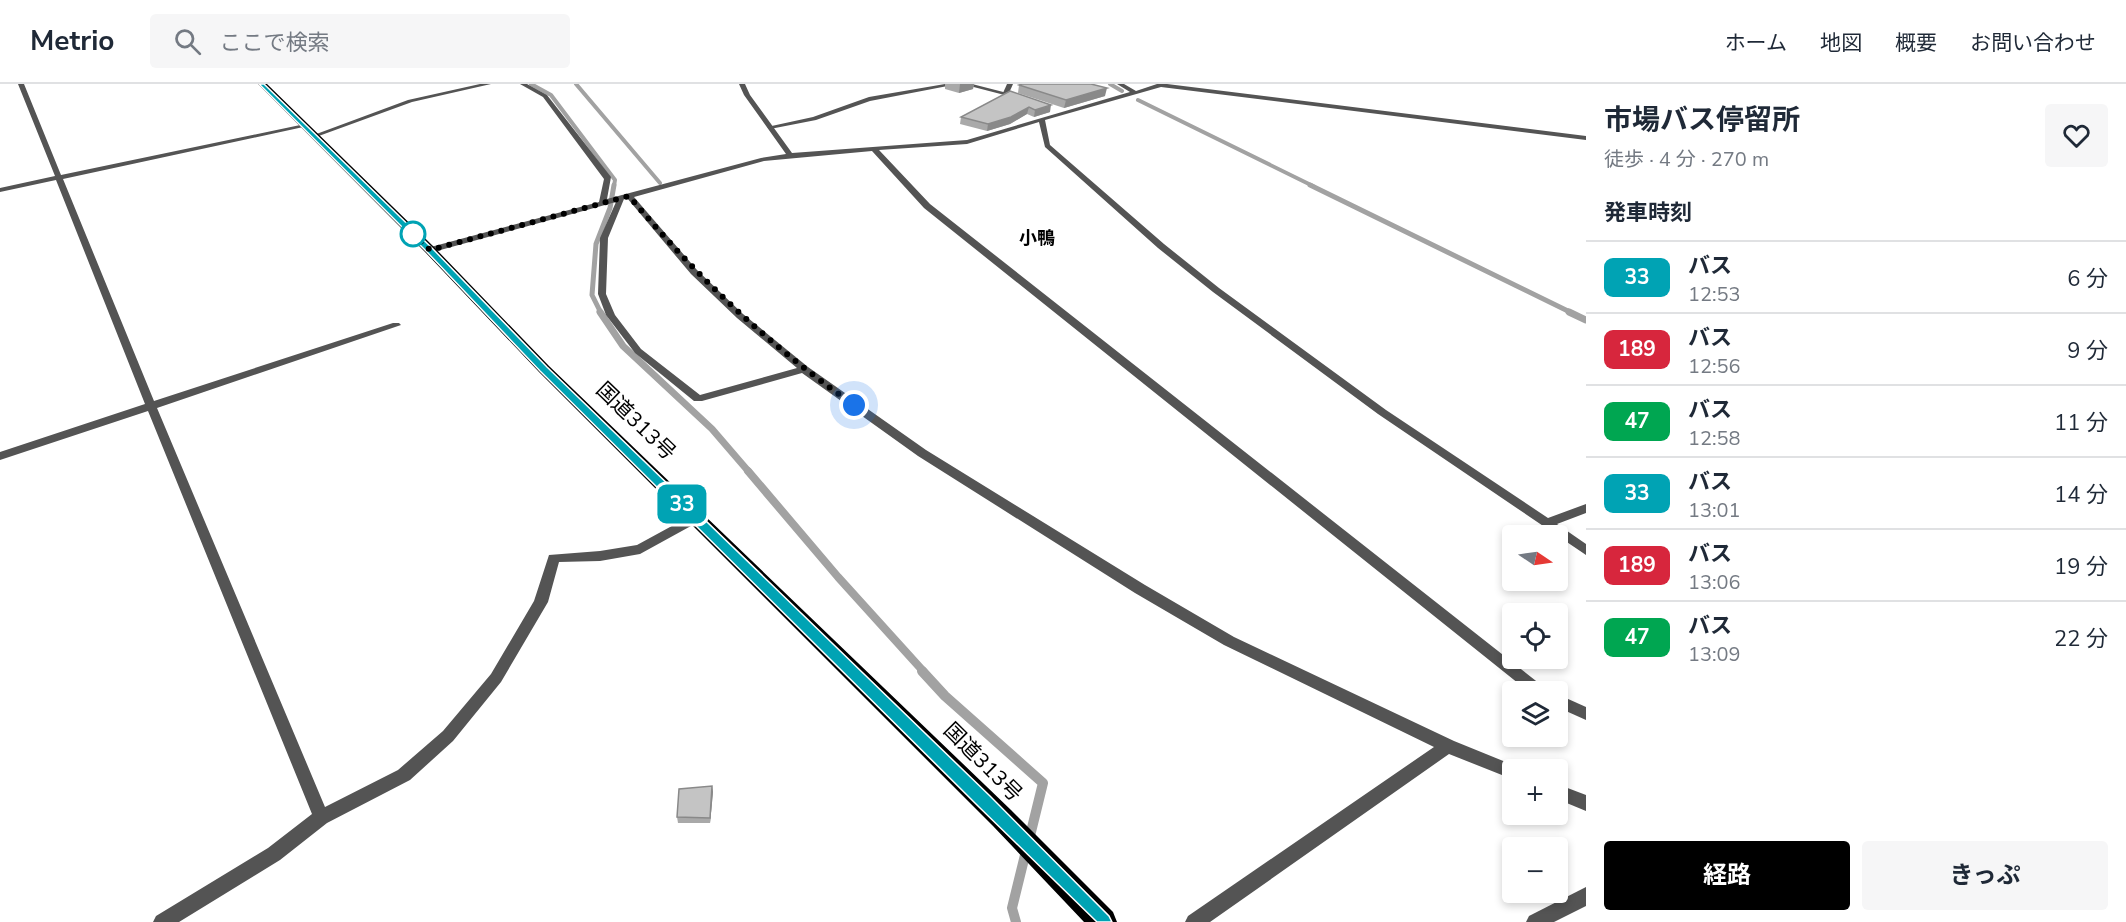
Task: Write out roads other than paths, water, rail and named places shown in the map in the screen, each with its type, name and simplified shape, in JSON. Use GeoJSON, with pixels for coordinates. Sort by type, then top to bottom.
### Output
{"type":"FeatureCollection","features":[{"type":"Feature","properties":{"kind":"highway","name":"国道313号"},"geometry":{"type":"LineString","coordinates":[[262,84],[430,250],[544,369],[1002,819],[1063,884],[1103,922]]}},
{"type":"Feature","properties":{"kind":"street"},"geometry":{"type":"LineString","coordinates":[[21,84],[321,817]]}},
{"type":"Feature","properties":{"kind":"street"},"geometry":{"type":"LineString","coordinates":[[0,190],[309,131],[410,101],[488,84]]}},
{"type":"Feature","properties":{"kind":"street"},"geometry":{"type":"LineString","coordinates":[[523,84],[545,96],[608,179],[602,203]]}},
{"type":"Feature","properties":{"kind":"street"},"geometry":{"type":"LineString","coordinates":[[742,84],[790,155]]}},
{"type":"Feature","properties":{"kind":"street"},"geometry":{"type":"LineString","coordinates":[[770,127],[814,119],[869,99],[955,84]]}},
{"type":"Feature","properties":{"kind":"street"},"geometry":{"type":"LineString","coordinates":[[964,84],[1029,100]]}},
{"type":"Feature","properties":{"kind":"street"},"geometry":{"type":"LineString","coordinates":[[1006,93],[1010,84]]}},
{"type":"Feature","properties":{"kind":"street"},"geometry":{"type":"LineString","coordinates":[[1120,84],[1136,93]]}},
{"type":"Feature","properties":{"kind":"street"},"geometry":{"type":"LineString","coordinates":[[430,250],[763,159],[967,142],[1162,84],[1586,138]]}},
{"type":"Feature","properties":{"kind":"street"},"geometry":{"type":"LineString","coordinates":[[1048,106],[1063,112]]}},
{"type":"Feature","properties":{"kind":"street"},"geometry":{"type":"LineString","coordinates":[[1042,120],[1047,146],[1161,246],[1207,283],[1382,412],[1586,550]]}},
{"type":"Feature","properties":{"kind":"street"},"geometry":{"type":"LineString","coordinates":[[874,149],[927,206],[1526,681]]}},
{"type":"Feature","properties":{"kind":"street"},"geometry":{"type":"LineString","coordinates":[[625,197],[694,272],[740,316],[804,369],[932,459],[1209,629],[1448,746],[1502,768]]}},
{"type":"Feature","properties":{"kind":"street"},"geometry":{"type":"LineString","coordinates":[[625,197],[604,238],[602,294],[611,315],[638,351],[698,399],[804,369]]}},
{"type":"Feature","properties":{"kind":"street"},"geometry":{"type":"LineString","coordinates":[[0,456],[396,325]]}},
{"type":"Feature","properties":{"kind":"street"},"geometry":{"type":"LineString","coordinates":[[1547,523],[1586,508]]}},
{"type":"Feature","properties":{"kind":"street"},"geometry":{"type":"LineString","coordinates":[[162,922],[274,854],[321,817],[404,775],[448,736],[496,678],[530,621],[541,602],[554,558],[600,556],[640,549],[696,518]]}},
{"type":"Feature","properties":{"kind":"street"},"geometry":{"type":"LineString","coordinates":[[1568,705],[1586,714]]}},
{"type":"Feature","properties":{"kind":"street"},"geometry":{"type":"LineString","coordinates":[[1194,922],[1448,746]]}},
{"type":"Feature","properties":{"kind":"street"},"geometry":{"type":"LineString","coordinates":[[1568,796],[1586,803]]}},
{"type":"Feature","properties":{"kind":"street"},"geometry":{"type":"LineString","coordinates":[[1535,922],[1586,896]]}},
{"type":"Feature","properties":{"kind":"waterway"},"geometry":{"type":"LineString","coordinates":[[531,84],[551,95],[615,180],[614,186]]}},
{"type":"Feature","properties":{"kind":"waterway"},"geometry":{"type":"LineString","coordinates":[[576,84],[660,183]]}},
{"type":"Feature","properties":{"kind":"waterway"},"geometry":{"type":"LineString","coordinates":[[1110,84],[1122,91]]}},
{"type":"Feature","properties":{"kind":"waterway"},"geometry":{"type":"LineString","coordinates":[[1138,100],[1313,186]]}},
{"type":"Feature","properties":{"kind":"waterway"},"geometry":{"type":"LineString","coordinates":[[601,313],[592,295],[596,244],[610,208],[614,185]]}},
{"type":"Feature","properties":{"kind":"waterway"},"geometry":{"type":"LineString","coordinates":[[1310,185],[1572,313]]}},
{"type":"Feature","properties":{"kind":"waterway"},"geometry":{"type":"LineString","coordinates":[[600,312],[623,346],[712,429],[749,472]]}},
{"type":"Feature","properties":{"kind":"waterway"},"geometry":{"type":"LineString","coordinates":[[1569,312],[1586,320]]}},
{"type":"Feature","properties":{"kind":"waterway"},"geometry":{"type":"LineString","coordinates":[[748,471],[838,577],[924,672]]}},
{"type":"Feature","properties":{"kind":"waterway"},"geometry":{"type":"LineString","coordinates":[[922,671],[945,696],[1043,783],[1029,840]]}},
{"type":"Feature","properties":{"kind":"waterway"},"geometry":{"type":"LineString","coordinates":[[1016,922],[1012,908],[1026,851]]}},
{"type":"Feature","properties":{"kind":"district","name":"小鴨"},"geometry":{"type":"Point","coordinates":[1037,238]}}]}
